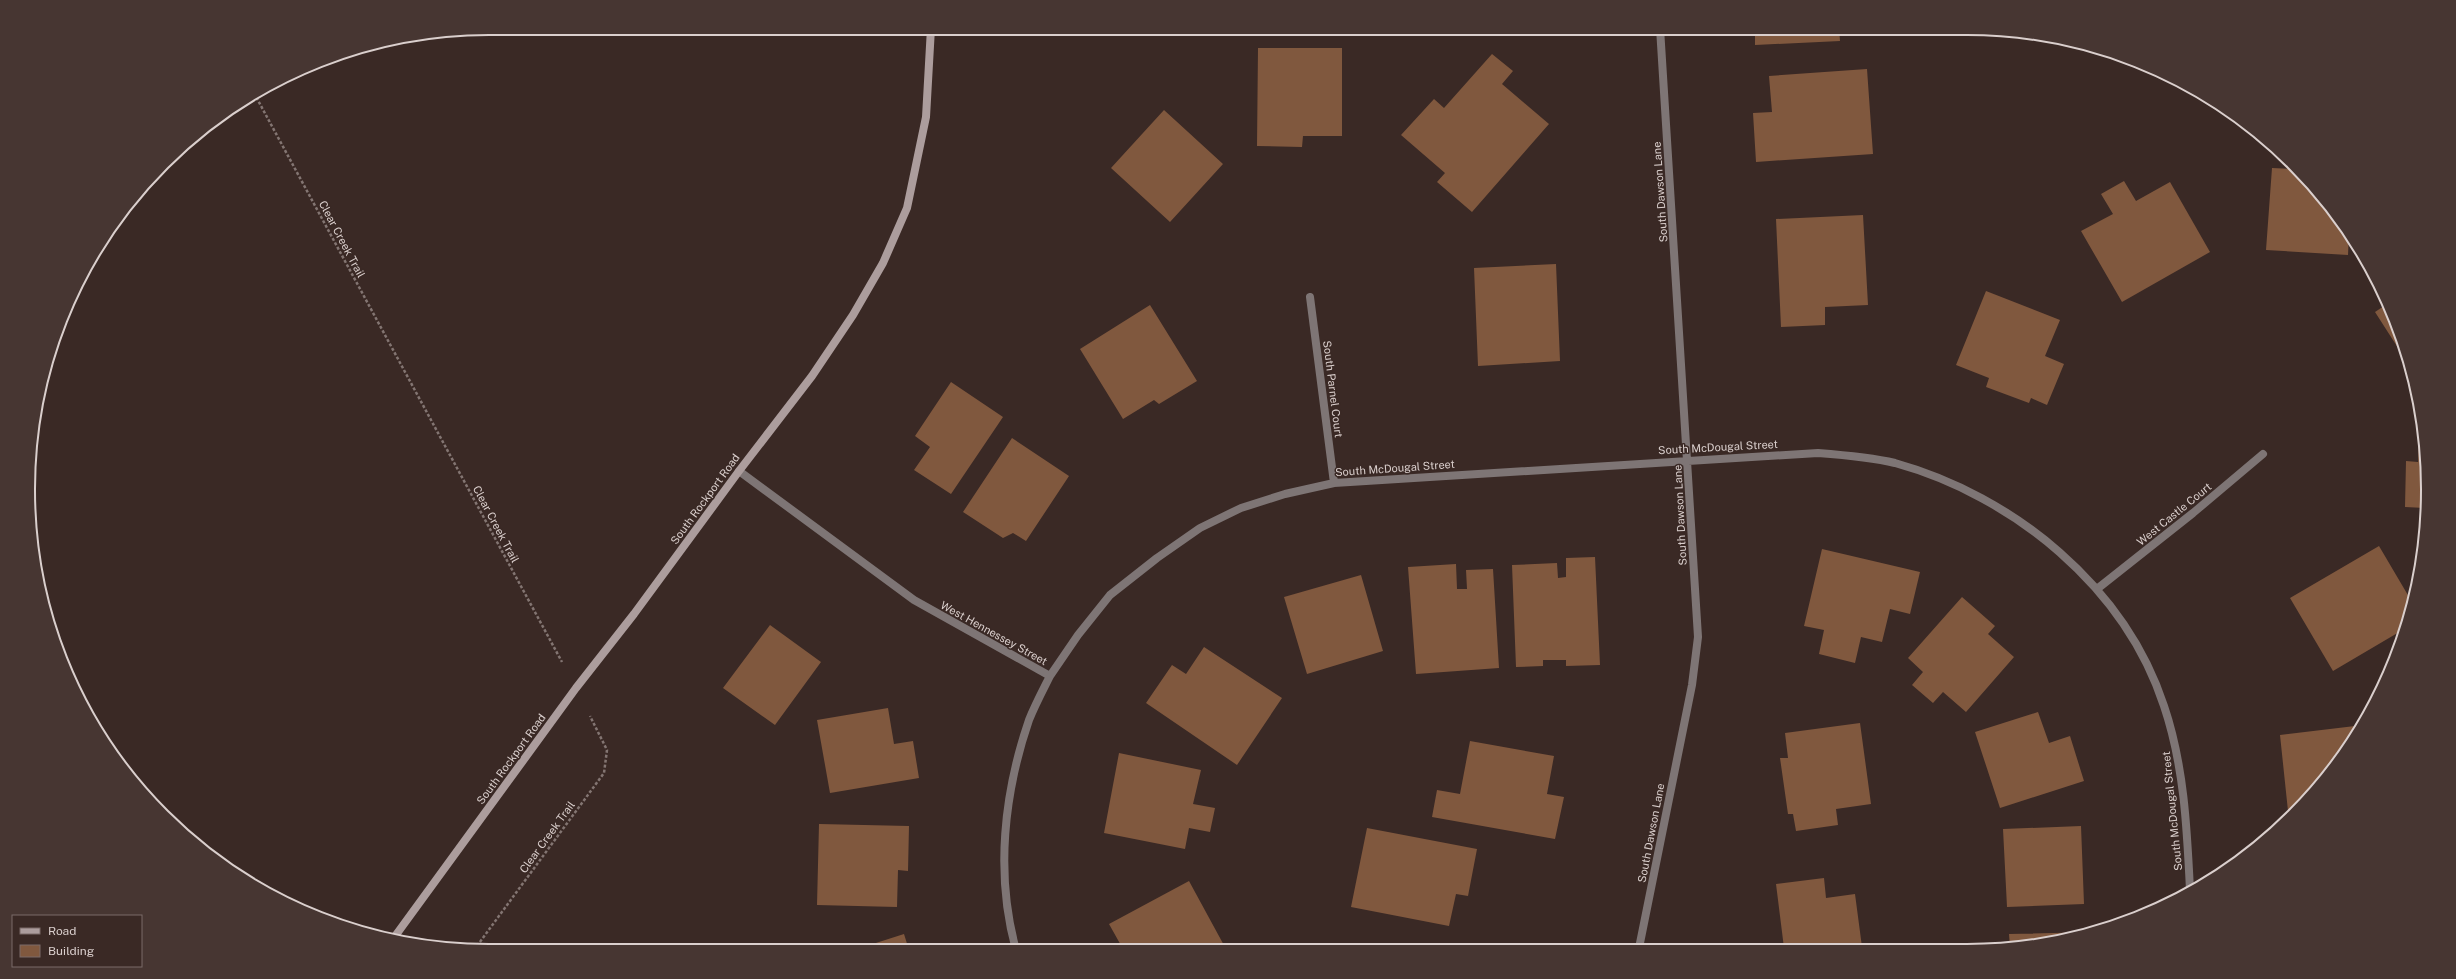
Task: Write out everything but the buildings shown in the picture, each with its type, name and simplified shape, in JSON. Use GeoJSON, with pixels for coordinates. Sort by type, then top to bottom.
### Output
{"type":"FeatureCollection","features":[{"type":"Feature","properties":{"kind":"street","name":"South Rockport Road"},"geometry":{"type":"LineString","coordinates":[[396,934],[576,688],[634,614],[739,471],[812,376],[853,315],[883,263],[907,208],[926,117],[931,35]]}},
{"type":"Feature","properties":{"kind":"street","name":"South Dawson Lane"},"geometry":{"type":"LineString","coordinates":[[1640,944],[1692,685],[1698,637],[1660,35]]}},
{"type":"Feature","properties":{"kind":"street","name":"South Parnel Court"},"geometry":{"type":"LineString","coordinates":[[1310,297],[1334,483]]}},
{"type":"Feature","properties":{"kind":"street","name":"South McDougal Street"},"geometry":{"type":"LineString","coordinates":[[1050,676],[1078,635],[1110,596],[1157,558],[1200,528],[1241,508],[1286,494],[1334,483],[1818,453],[1854,456],[1895,463],[1948,482],[2000,507],[2045,540],[2097,589],[2123,623],[2144,660],[2164,704],[2179,763],[2190,885]]}},
{"type":"Feature","properties":{"kind":"street","name":"West Castle Court"},"geometry":{"type":"LineString","coordinates":[[2097,589],[2193,513],[2263,454]]}},
{"type":"Feature","properties":{"kind":"street","name":"West Hennessey Street"},"geometry":{"type":"LineString","coordinates":[[739,471],[914,600],[1050,676],[1030,719],[1007,808],[1004,849],[1005,890],[1015,944]]}},
{"type":"Feature","properties":{"kind":"path","name":"Clear Creek Trail"},"geometry":{"type":"LineString","coordinates":[[257,99],[576,688],[607,750],[604,773],[479,944]]}}]}
